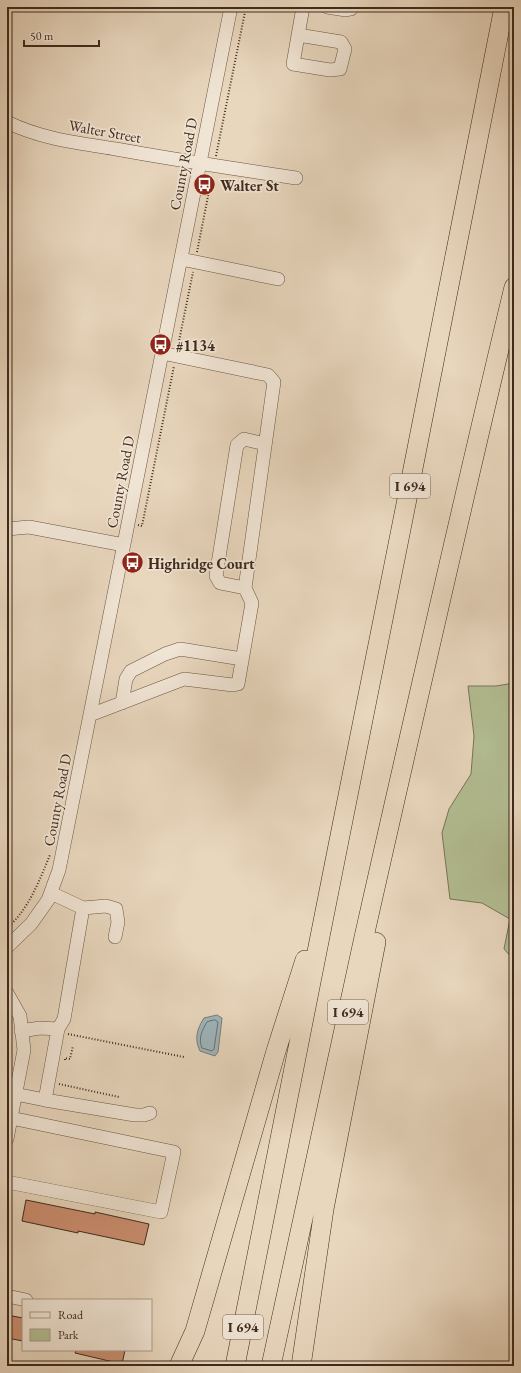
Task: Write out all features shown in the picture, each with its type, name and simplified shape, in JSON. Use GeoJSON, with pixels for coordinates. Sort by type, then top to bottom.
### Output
{"type":"FeatureCollection","features":[{"type":"Feature","properties":{"kind":"highway"},"geometry":{"type":"LineString","coordinates":[[492,63],[494,7]]}},
{"type":"Feature","properties":{"kind":"highway","name":"I 694"},"geometry":{"type":"LineString","coordinates":[[235,1366],[261,1227],[301,1036],[325,908],[504,7]]}},
{"type":"Feature","properties":{"kind":"highway","name":"I 694"},"geometry":{"type":"LineString","coordinates":[[271,1366],[297,1240],[427,659],[514,287]]}},
{"type":"Feature","properties":{"kind":"highway"},"geometry":{"type":"LineString","coordinates":[[301,1366],[324,1209],[368,987],[427,659]]}},
{"type":"Feature","properties":{"kind":"highway"},"geometry":{"type":"LineString","coordinates":[[179,1366],[195,1331],[303,964],[325,908]]}},
{"type":"Feature","properties":{"kind":"street","name":"County Road D"},"geometry":{"type":"LineString","coordinates":[[7,947],[31,924],[48,900],[59,870],[231,7]]}},
{"type":"Feature","properties":{"kind":"street"},"geometry":{"type":"LineString","coordinates":[[298,35],[303,7]]}},
{"type":"Feature","properties":{"kind":"street"},"geometry":{"type":"LineString","coordinates":[[327,7],[346,10],[351,9],[352,7]]}},
{"type":"Feature","properties":{"kind":"street","name":"Walter Street"},"geometry":{"type":"LineString","coordinates":[[7,122],[21,129],[44,136],[199,164],[296,178]]}},
{"type":"Feature","properties":{"kind":"street"},"geometry":{"type":"LineString","coordinates":[[181,259],[278,279]]}},
{"type":"Feature","properties":{"kind":"street"},"geometry":{"type":"LineString","coordinates":[[90,715],[184,679],[233,685],[238,684],[252,603],[245,588],[274,382],[268,375],[162,353]]}},
{"type":"Feature","properties":{"kind":"street"},"geometry":{"type":"LineString","coordinates":[[245,588],[220,583],[216,576],[237,445],[244,439],[265,444]]}},
{"type":"Feature","properties":{"kind":"street"},"geometry":{"type":"LineString","coordinates":[[7,529],[29,527],[124,544]]}},
{"type":"Feature","properties":{"kind":"street"},"geometry":{"type":"LineString","coordinates":[[122,703],[126,679],[131,671],[180,648],[242,659]]}},
{"type":"Feature","properties":{"kind":"street"},"geometry":{"type":"LineString","coordinates":[[51,893],[83,908],[106,906],[116,909],[118,922],[115,937]]}},
{"type":"Feature","properties":{"kind":"street"},"geometry":{"type":"LineString","coordinates":[[45,1100],[58,1030],[64,1019],[83,908]]}},
{"type":"Feature","properties":{"kind":"street"},"geometry":{"type":"LineString","coordinates":[[7,993],[20,1016],[24,1050],[7,1139]]}},
{"type":"Feature","properties":{"kind":"street"},"geometry":{"type":"LineString","coordinates":[[21,1031],[40,1028],[58,1030]]}},
{"type":"Feature","properties":{"kind":"street"},"geometry":{"type":"LineString","coordinates":[[15,1094],[135,1115],[150,1113]]}},
{"type":"Feature","properties":{"kind":"street"},"geometry":{"type":"LineString","coordinates":[[7,1182],[161,1212],[174,1152],[11,1118]]}},
{"type":"Feature","properties":{"kind":"street"},"geometry":{"type":"LineString","coordinates":[[7,1296],[22,1299]]}},
{"type":"Feature","properties":{"kind":"path"},"geometry":{"type":"LineString","coordinates":[[7,928],[28,902],[37,887],[52,849]]}},
{"type":"Feature","properties":{"kind":"path"},"geometry":{"type":"LineString","coordinates":[[58,1030],[184,1057]]}},
{"type":"Feature","properties":{"kind":"path"},"geometry":{"type":"LineString","coordinates":[[64,1065],[65,1058],[70,1060],[73,1046]]}},
{"type":"Feature","properties":{"kind":"path"},"geometry":{"type":"LineString","coordinates":[[61,1078],[59,1084],[119,1097]]}},
{"type":"Feature","properties":{"kind":"green space"},"geometry":{"type":"Polygon","coordinates":[[[514,683],[514,960],[504,949],[510,919],[482,903],[450,899],[442,833],[449,809],[471,774],[474,736],[468,686],[496,686],[514,683]]]}},
{"type":"Feature","properties":{"kind":"water"},"geometry":{"type":"Polygon","coordinates":[[[217,1015],[222,1018],[218,1052],[215,1056],[200,1051],[197,1042],[197,1034],[204,1018],[217,1015]]]}},
{"type":"Feature","properties":{"kind":"building"},"geometry":{"type":"Polygon","coordinates":[[[26,1200],[95,1214],[95,1212],[149,1224],[144,1245],[22,1221],[26,1200]]]}},
{"type":"Feature","properties":{"kind":"building"},"geometry":{"type":"Polygon","coordinates":[[[7,1315],[22,1318],[22,1341],[7,1338],[7,1315]]]}},
{"type":"Feature","properties":{"kind":"building"},"geometry":{"type":"Polygon","coordinates":[[[76,1351],[125,1351],[122,1364],[75,1353],[76,1351]]]}},
{"type":"Feature","properties":{"kind":"place","name":"Walter St"},"geometry":{"type":"Point","coordinates":[204,185]}},
{"type":"Feature","properties":{"kind":"place","name":"#1134"},"geometry":{"type":"Point","coordinates":[160,345]}},
{"type":"Feature","properties":{"kind":"place","name":"Highridge Court"},"geometry":{"type":"Point","coordinates":[132,563]}}]}
